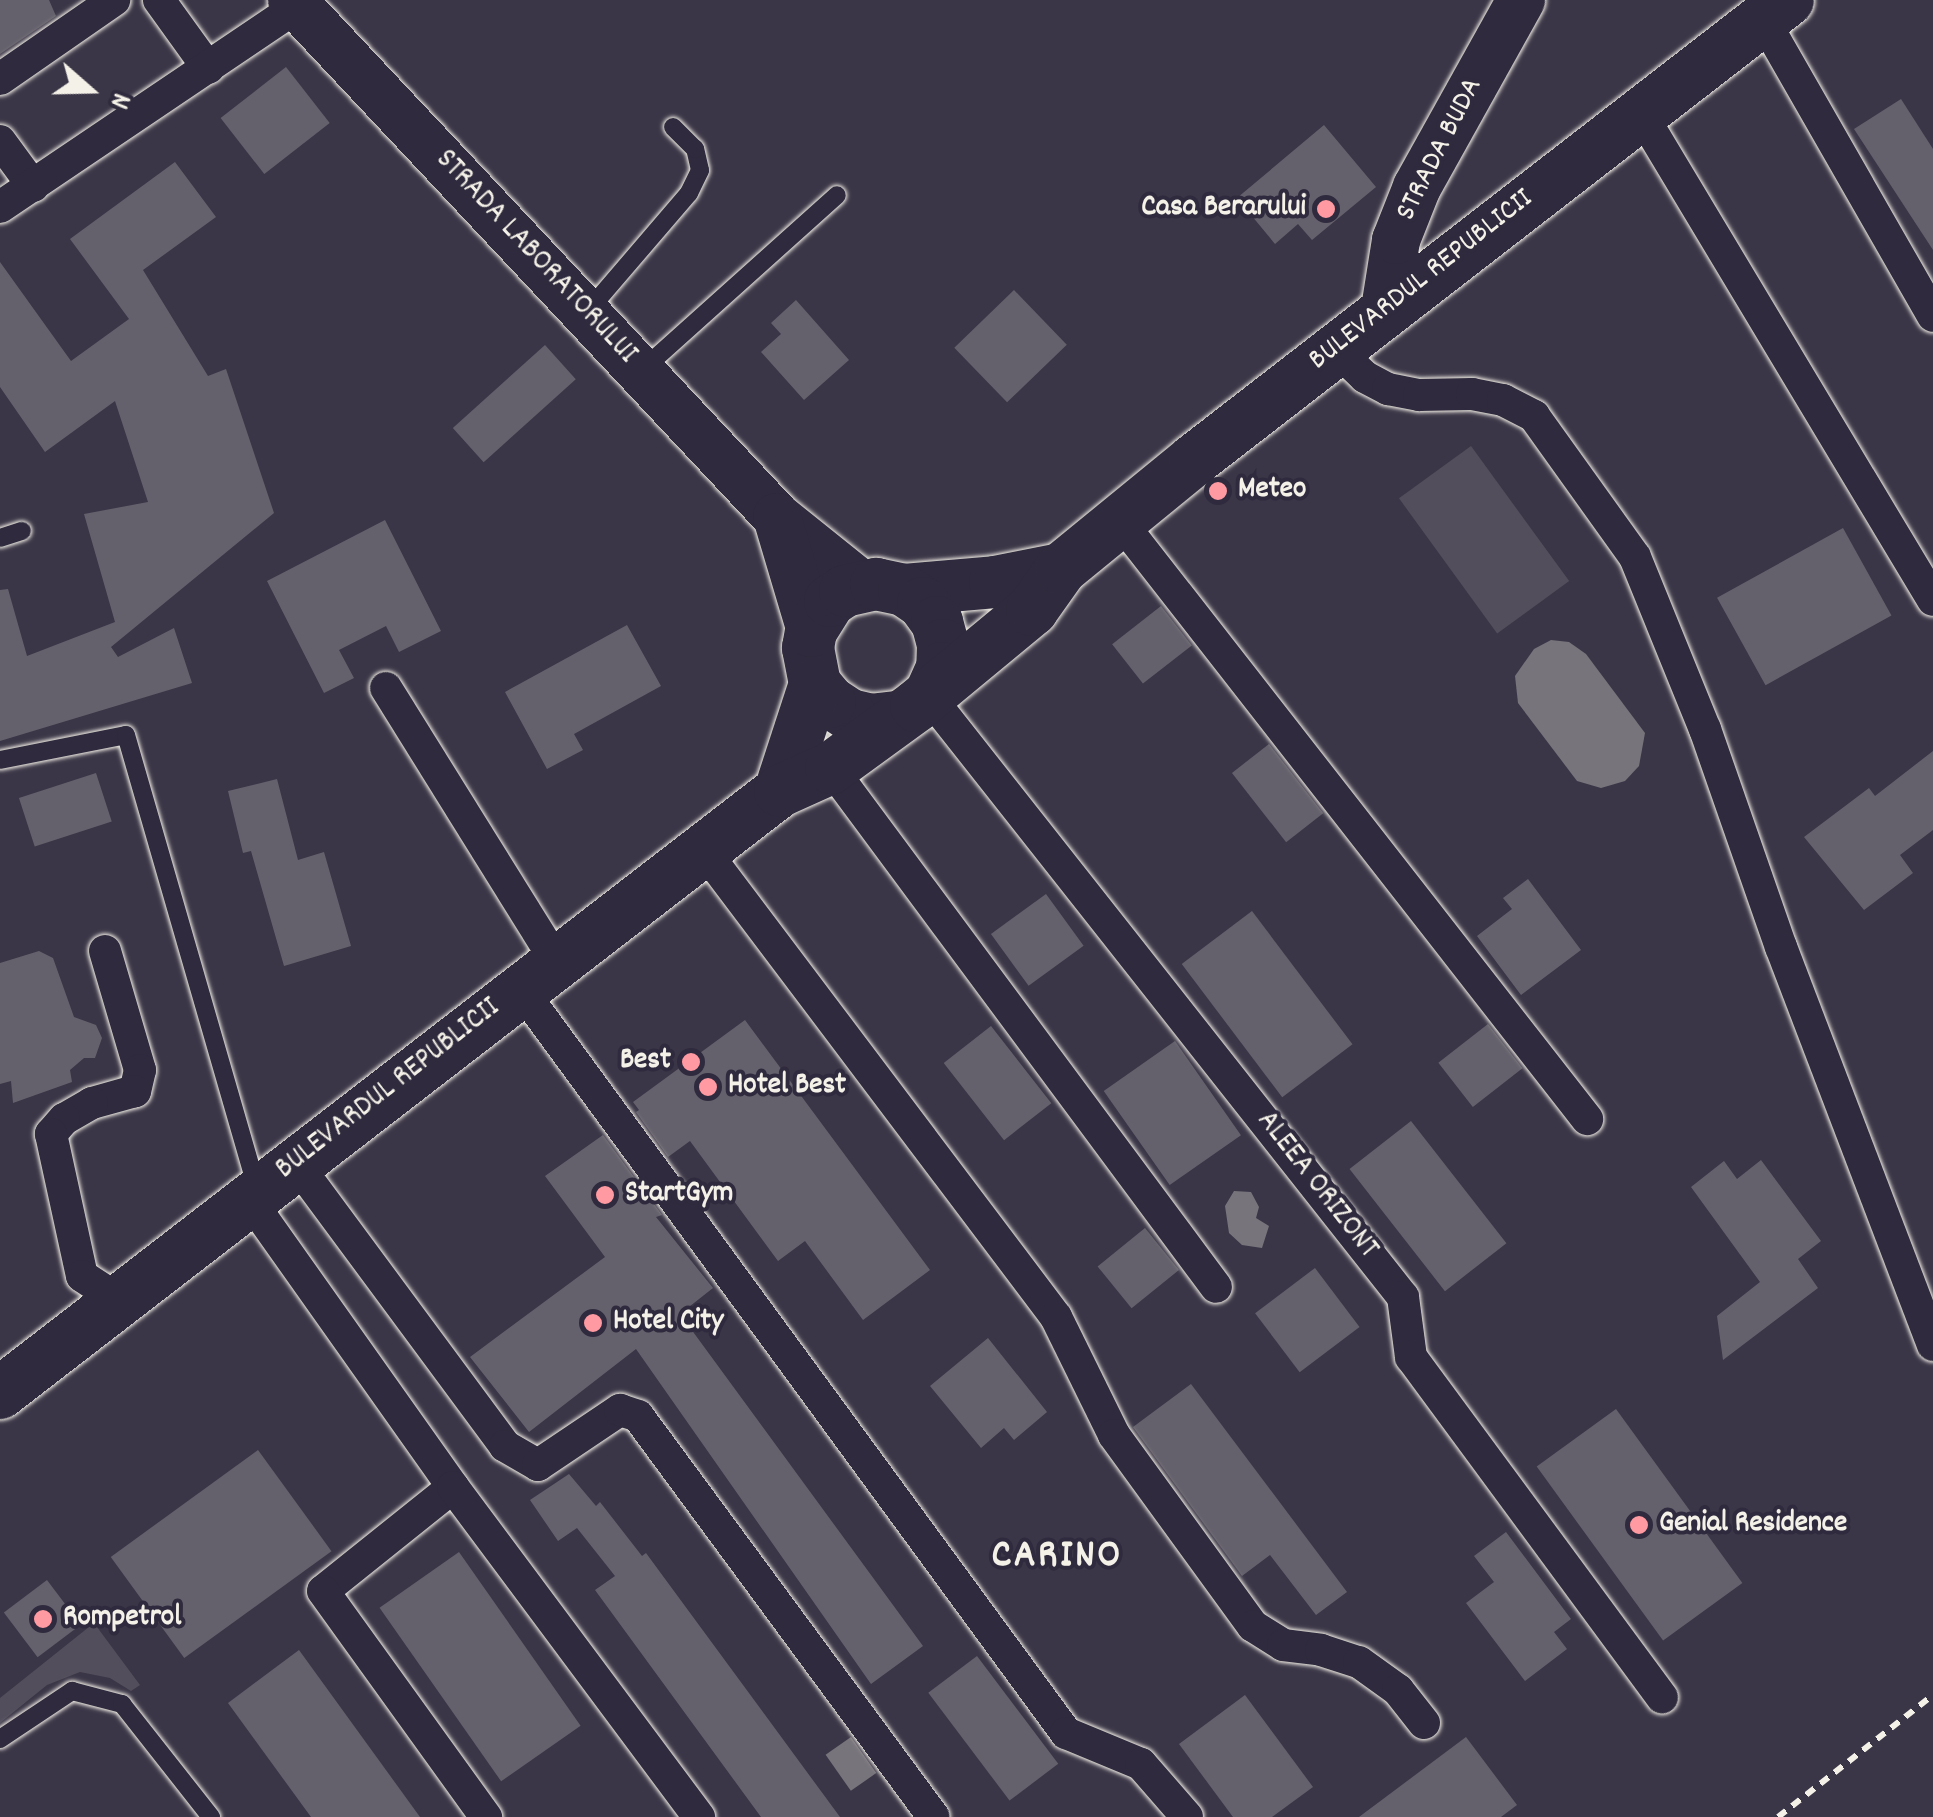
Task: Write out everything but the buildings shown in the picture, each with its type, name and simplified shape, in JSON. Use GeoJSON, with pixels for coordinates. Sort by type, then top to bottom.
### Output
{"type":"FeatureCollection","features":[{"type":"Feature","properties":{"kind":"main road","name":"BULEVARDUL REPUBLICII"},"geometry":{"type":"LineString","coordinates":[[0,1393],[780,790],[831,768],[919,701],[1032,610],[1062,569],[1120,521],[1385,309],[1776,10]]}},
{"type":"Feature","properties":{"kind":"main road","name":"BULEVARDUL REPUBLICII"},"geometry":{"type":"LineString","coordinates":[[811,631],[830,601],[883,588],[995,582],[1062,569]]}},
{"type":"Feature","properties":{"kind":"main road"},"geometry":{"type":"LineString","coordinates":[[811,631],[809,666],[815,684],[830,702],[850,715],[872,720],[919,701],[942,668],[943,645],[937,622],[924,604],[883,588]]}},
{"type":"Feature","properties":{"kind":"main road"},"geometry":{"type":"LineString","coordinates":[[780,790],[815,684]]}},
{"type":"Feature","properties":{"kind":"street"},"geometry":{"type":"LineString","coordinates":[[0,80],[114,0]]}},
{"type":"Feature","properties":{"kind":"street"},"geometry":{"type":"LineString","coordinates":[[159,0],[208,68]]}},
{"type":"Feature","properties":{"kind":"street","name":"STRADA BUDA"},"geometry":{"type":"LineString","coordinates":[[1385,309],[1396,240],[1417,187],[1521,0]]}},
{"type":"Feature","properties":{"kind":"street"},"geometry":{"type":"LineString","coordinates":[[0,207],[208,68],[295,3]]}},
{"type":"Feature","properties":{"kind":"street","name":"STRADA LABORATORULUI"},"geometry":{"type":"LineString","coordinates":[[295,3],[776,518],[883,588]]}},
{"type":"Feature","properties":{"kind":"street"},"geometry":{"type":"LineString","coordinates":[[1776,10],[1933,316]]}},
{"type":"Feature","properties":{"kind":"street"},"geometry":{"type":"LineString","coordinates":[[1640,112],[1933,600]]}},
{"type":"Feature","properties":{"kind":"street"},"geometry":{"type":"LineString","coordinates":[[0,141],[32,186]]}},
{"type":"Feature","properties":{"kind":"street"},"geometry":{"type":"LineString","coordinates":[[1336,348],[1365,376],[1388,389],[1420,395],[1472,394],[1503,400],[1534,416],[1636,557],[1933,1345]]}},
{"type":"Feature","properties":{"kind":"street"},"geometry":{"type":"LineString","coordinates":[[776,518],[811,631]]}},
{"type":"Feature","properties":{"kind":"street"},"geometry":{"type":"LineString","coordinates":[[1120,521],[1587,1119]]}},
{"type":"Feature","properties":{"kind":"street"},"geometry":{"type":"LineString","coordinates":[[386,688],[538,975],[1066,1733],[1141,1764],[1187,1817]]}},
{"type":"Feature","properties":{"kind":"street","name":"ALEEA ORIZONT"},"geometry":{"type":"LineString","coordinates":[[919,701],[1403,1297],[1411,1357],[1662,1698]]}},
{"type":"Feature","properties":{"kind":"street"},"geometry":{"type":"LineString","coordinates":[[831,768],[1216,1287]]}},
{"type":"Feature","properties":{"kind":"street"},"geometry":{"type":"LineString","coordinates":[[703,850],[1056,1317],[1114,1435],[1253,1626],[1284,1645],[1321,1650],[1359,1662],[1398,1690],[1424,1723]]}},
{"type":"Feature","properties":{"kind":"street"},"geometry":{"type":"LineString","coordinates":[[106,950],[140,1070],[135,1091],[92,1103],[64,1118],[52,1134],[82,1276],[119,1300]]}},
{"type":"Feature","properties":{"kind":"street"},"geometry":{"type":"LineString","coordinates":[[267,1184],[454,1487],[699,1817]]}},
{"type":"Feature","properties":{"kind":"street"},"geometry":{"type":"LineString","coordinates":[[267,1184],[506,1446],[538,1465],[620,1410],[638,1416],[934,1817]]}},
{"type":"Feature","properties":{"kind":"street"},"geometry":{"type":"LineString","coordinates":[[454,1487],[323,1591],[486,1817]]}},
{"type":"Feature","properties":{"kind":"lane"},"geometry":{"type":"LineString","coordinates":[[586,313],[700,170],[695,148],[673,127]]}},
{"type":"Feature","properties":{"kind":"lane"},"geometry":{"type":"LineString","coordinates":[[641,371],[837,194]]}},
{"type":"Feature","properties":{"kind":"lane"},"geometry":{"type":"LineString","coordinates":[[0,538],[22,531]]}},
{"type":"Feature","properties":{"kind":"lane"},"geometry":{"type":"LineString","coordinates":[[0,760],[126,735],[267,1184]]}},
{"type":"Feature","properties":{"kind":"lane"},"geometry":{"type":"LineString","coordinates":[[0,1740],[72,1691],[122,1704],[211,1817]]}},
{"type":"Feature","properties":{"kind":"path"},"geometry":{"type":"LineString","coordinates":[[1778,1817],[1933,1695]]}},
{"type":"Feature","properties":{"kind":"shaded area"},"geometry":{"type":"Polygon","coordinates":[[[1471,446],[1569,581],[1497,633],[1399,498],[1471,446]]]}},
{"type":"Feature","properties":{"kind":"shaded area"},"geometry":{"type":"Polygon","coordinates":[[[1551,640],[1569,642],[1586,654],[1645,733],[1639,766],[1625,781],[1601,788],[1577,781],[1518,703],[1515,676],[1534,649],[1551,640]]]}},
{"type":"Feature","properties":{"kind":"shaded area"},"geometry":{"type":"Polygon","coordinates":[[[1234,1191],[1251,1192],[1259,1207],[1256,1218],[1269,1226],[1262,1248],[1242,1245],[1229,1233],[1225,1206],[1234,1191]]]}},
{"type":"Feature","properties":{"kind":"shaded area"},"geometry":{"type":"Polygon","coordinates":[[[94,1623],[140,1685],[131,1691],[110,1678],[80,1672],[47,1685],[0,1723],[0,1698],[94,1623]]]}},
{"type":"Feature","properties":{"kind":"shaded area"},"geometry":{"type":"Polygon","coordinates":[[[851,1737],[876,1773],[851,1791],[826,1755],[851,1737]]]}},
{"type":"Feature","properties":{"kind":"place","name":"Casa Berarului"},"geometry":{"type":"Point","coordinates":[1326,209]}},
{"type":"Feature","properties":{"kind":"place","name":"Meteo"},"geometry":{"type":"Point","coordinates":[1218,491]}},
{"type":"Feature","properties":{"kind":"place","name":"Best"},"geometry":{"type":"Point","coordinates":[691,1062]}},
{"type":"Feature","properties":{"kind":"place","name":"Hotel Best"},"geometry":{"type":"Point","coordinates":[708,1087]}},
{"type":"Feature","properties":{"kind":"place","name":"StartGym"},"geometry":{"type":"Point","coordinates":[605,1195]}},
{"type":"Feature","properties":{"kind":"place","name":"Hotel City"},"geometry":{"type":"Point","coordinates":[593,1323]}},
{"type":"Feature","properties":{"kind":"place","name":"Genial Residence"},"geometry":{"type":"Point","coordinates":[1639,1525]}},
{"type":"Feature","properties":{"kind":"place","name":"Rompetrol"},"geometry":{"type":"Point","coordinates":[43,1619]}},
{"type":"Feature","properties":{"kind":"district","name":"CARINO"},"geometry":{"type":"Point","coordinates":[1057,1558]}}]}
